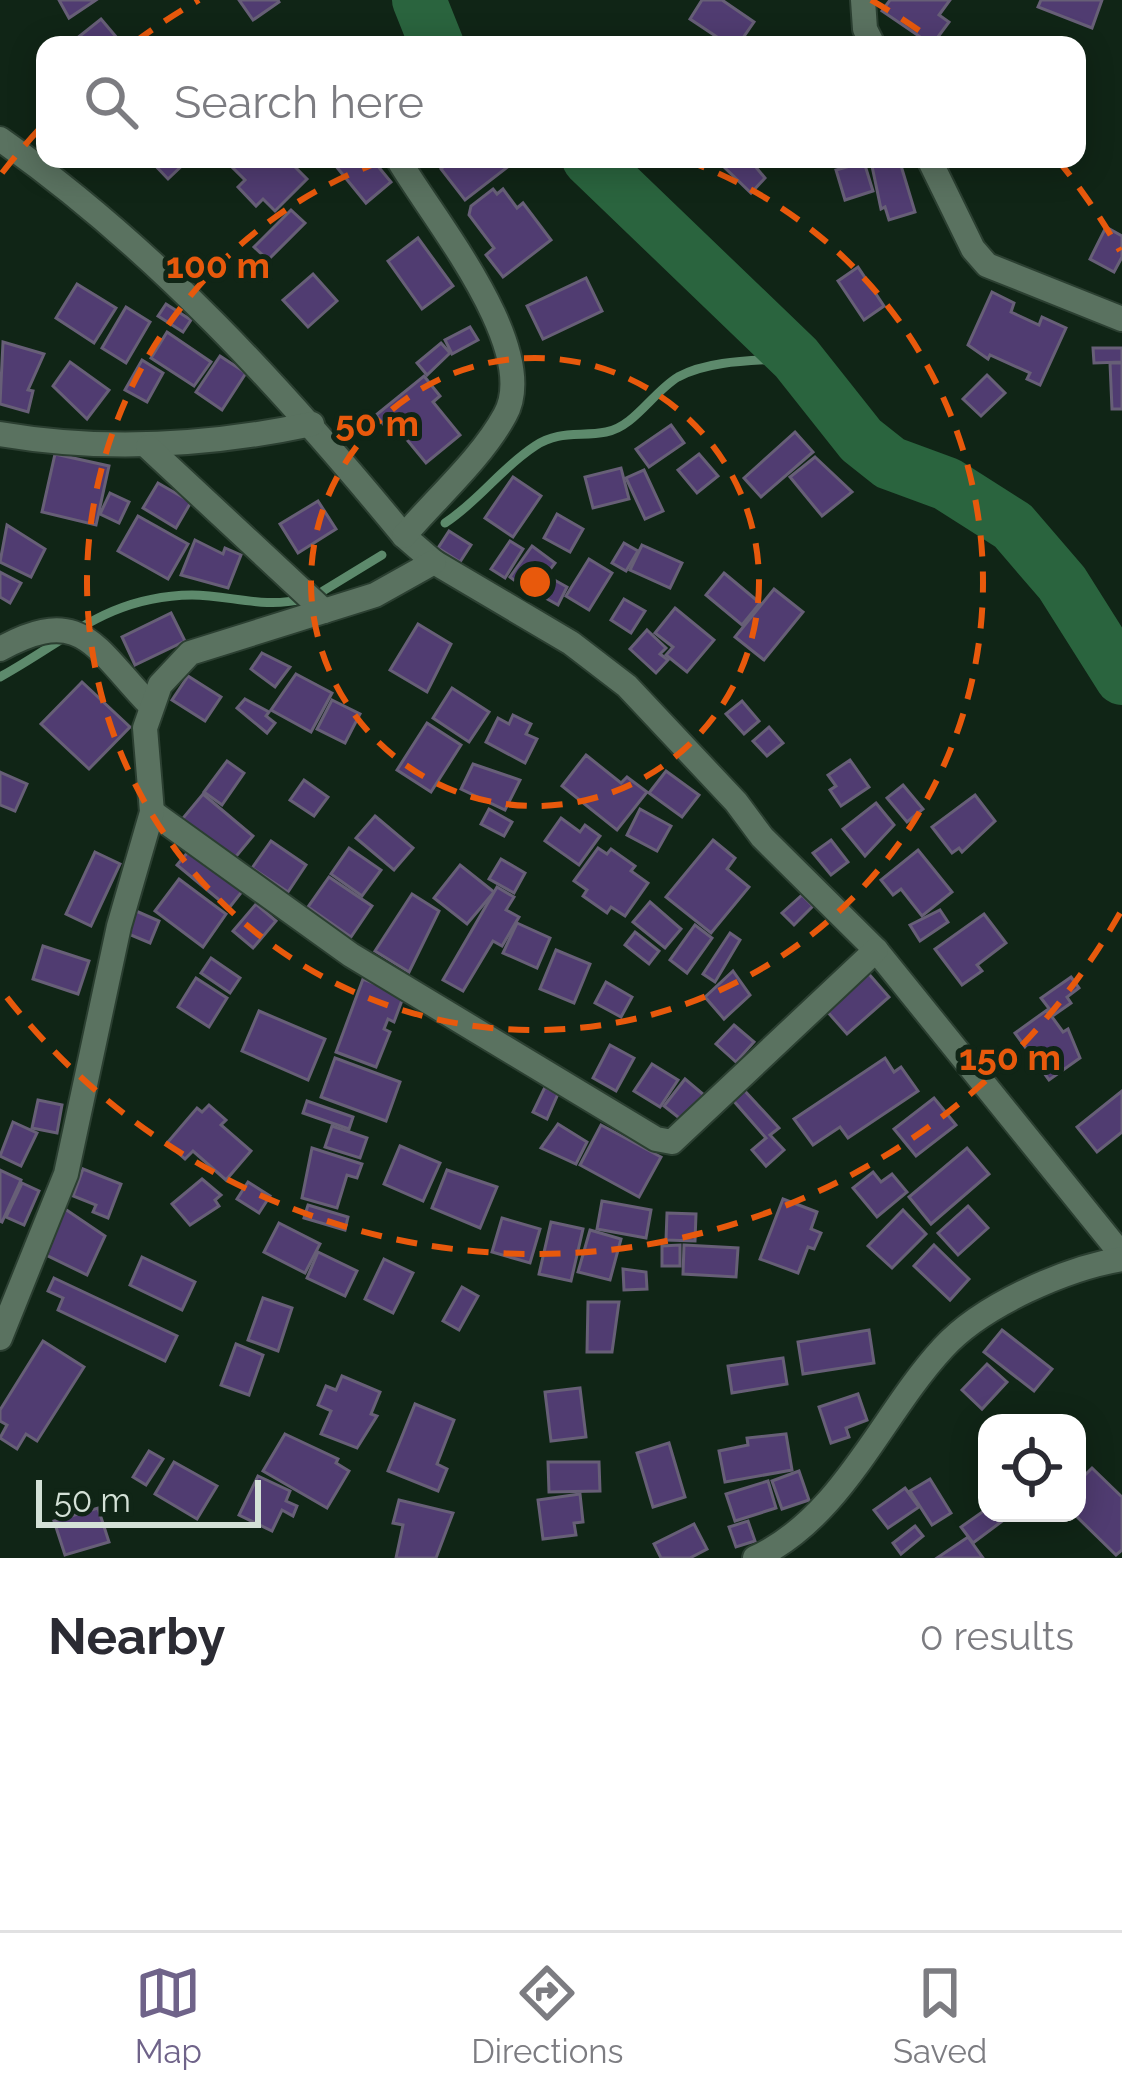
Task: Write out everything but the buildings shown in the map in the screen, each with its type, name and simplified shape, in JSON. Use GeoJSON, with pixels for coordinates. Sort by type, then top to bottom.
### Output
{"type":"FeatureCollection","features":[{"type":"Feature","properties":{"kind":"street"},"geometry":{"type":"LineString","coordinates":[[863,0],[869,36]]}},
{"type":"Feature","properties":{"kind":"street"},"geometry":{"type":"LineString","coordinates":[[0,139],[136,250],[312,424],[404,536],[434,562],[571,643],[627,686],[762,838],[876,950],[1122,1257],[1063,1274],[969,1326],[943,1347],[840,1487],[772,1550],[755,1558]]}},
{"type":"Feature","properties":{"kind":"street"},"geometry":{"type":"LineString","coordinates":[[403,168],[502,330],[514,389],[506,415],[404,536]]}},
{"type":"Feature","properties":{"kind":"street"},"geometry":{"type":"LineString","coordinates":[[933,168],[973,249],[987,265],[1122,319]]}},
{"type":"Feature","properties":{"kind":"street"},"geometry":{"type":"LineString","coordinates":[[0,434],[62,444],[148,446],[312,424]]}},
{"type":"Feature","properties":{"kind":"street"},"geometry":{"type":"LineString","coordinates":[[148,446],[324,610]]}},
{"type":"Feature","properties":{"kind":"street"},"geometry":{"type":"LineString","coordinates":[[0,1338],[66,1174],[119,926],[152,812],[145,728],[150,705],[174,665],[190,653],[375,596],[434,562]]}},
{"type":"Feature","properties":{"kind":"street"},"geometry":{"type":"LineString","coordinates":[[0,650],[38,628],[73,632],[150,705]]}},
{"type":"Feature","properties":{"kind":"street"},"geometry":{"type":"LineString","coordinates":[[152,812],[351,956],[656,1139],[672,1142],[876,950]]}},
{"type":"Feature","properties":{"kind":"waterway"},"geometry":{"type":"LineString","coordinates":[[419,0],[433,36]]}},
{"type":"Feature","properties":{"kind":"waterway"},"geometry":{"type":"LineString","coordinates":[[598,168],[796,358],[861,440],[890,463],[947,484],[1013,526],[1062,583],[1122,678]]}},
{"type":"Feature","properties":{"kind":"waterway"},"geometry":{"type":"LineString","coordinates":[[445,523],[535,446],[561,436],[616,429],[678,377],[720,364],[796,358]]}},
{"type":"Feature","properties":{"kind":"waterway"},"geometry":{"type":"LineString","coordinates":[[323,591],[382,555]]}},
{"type":"Feature","properties":{"kind":"waterway"},"geometry":{"type":"LineString","coordinates":[[0,677],[90,622],[136,603],[192,595],[261,602],[302,599]]}}]}
